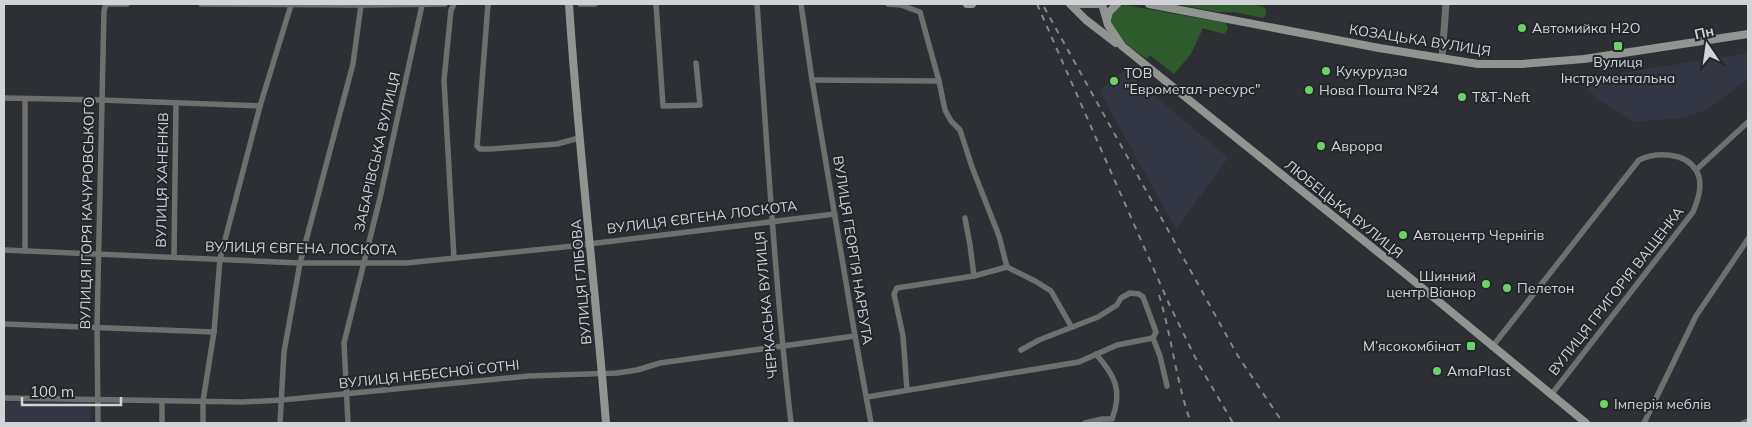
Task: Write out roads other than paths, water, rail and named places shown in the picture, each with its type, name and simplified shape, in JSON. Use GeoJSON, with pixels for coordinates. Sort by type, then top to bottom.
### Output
{"type":"FeatureCollection","features":[{"type":"Feature","properties":{"kind":"main road","name":"ВУЛИЦЯ ГЛІБОВА"},"geometry":{"type":"LineString","coordinates":[[569,4],[579,138],[591,242],[606,423]]}},
{"type":"Feature","properties":{"kind":"main road"},"geometry":{"type":"LineString","coordinates":[[967,4],[972,4]]}},
{"type":"Feature","properties":{"kind":"main road"},"geometry":{"type":"LineString","coordinates":[[1100,4],[1078,4],[1086,20],[1122,46]]}},
{"type":"Feature","properties":{"kind":"main road","name":"ЛЮБЕЦЬКА ВУЛИЦЯ"},"geometry":{"type":"LineString","coordinates":[[1100,4],[1108,25],[1122,46],[1403,272],[1586,423]]}},
{"type":"Feature","properties":{"kind":"main road"},"geometry":{"type":"LineString","coordinates":[[1108,25],[1109,12],[1117,4]]}},
{"type":"Feature","properties":{"kind":"main road","name":"КОЗАЦЬКА ВУЛИЦЯ"},"geometry":{"type":"LineString","coordinates":[[1149,4],[1379,48],[1478,64],[1522,64],[1584,59],[1748,34]]}},
{"type":"Feature","properties":{"kind":"street"},"geometry":{"type":"LineString","coordinates":[[105,4],[127,4]]}},
{"type":"Feature","properties":{"kind":"street","name":"ВУЛИЦЯ ІГОРЯ КАЧУРОВСЬКОГО"},"geometry":{"type":"LineString","coordinates":[[98,423],[101,100],[105,4]]}},
{"type":"Feature","properties":{"kind":"street"},"geometry":{"type":"LineString","coordinates":[[202,4],[445,4]]}},
{"type":"Feature","properties":{"kind":"street","name":"ЗАБАРІВСЬКА ВУЛИЦЯ"},"geometry":{"type":"LineString","coordinates":[[348,423],[344,343],[365,264],[422,4]]}},
{"type":"Feature","properties":{"kind":"street"},"geometry":{"type":"LineString","coordinates":[[454,4],[450,10],[444,80],[454,258]]}},
{"type":"Feature","properties":{"kind":"street"},"geometry":{"type":"LineString","coordinates":[[488,4],[477,146],[480,149],[491,149],[557,144],[579,138]]}},
{"type":"Feature","properties":{"kind":"street"},"geometry":{"type":"LineString","coordinates":[[580,4],[595,4]]}},
{"type":"Feature","properties":{"kind":"street"},"geometry":{"type":"LineString","coordinates":[[656,4],[663,106],[700,105],[696,63]]}},
{"type":"Feature","properties":{"kind":"street","name":"ЧЕРКАСЬКА ВУЛИЦЯ"},"geometry":{"type":"LineString","coordinates":[[757,4],[771,222],[791,423]]}},
{"type":"Feature","properties":{"kind":"street","name":"ВУЛИЦЯ ГЕОРГІЯ НАРБУТА"},"geometry":{"type":"LineString","coordinates":[[802,4],[812,80],[871,423]]}},
{"type":"Feature","properties":{"kind":"street"},"geometry":{"type":"LineString","coordinates":[[888,4],[901,5],[920,12],[945,110],[951,121],[960,130],[972,167],[999,236],[1007,267]]}},
{"type":"Feature","properties":{"kind":"street"},"geometry":{"type":"LineString","coordinates":[[1442,58],[1446,4]]}},
{"type":"Feature","properties":{"kind":"street"},"geometry":{"type":"LineString","coordinates":[[203,423],[203,402],[214,332],[220,259],[260,106],[291,5]]}},
{"type":"Feature","properties":{"kind":"street"},"geometry":{"type":"LineString","coordinates":[[280,423],[284,352],[300,263],[352,64],[361,5]]}},
{"type":"Feature","properties":{"kind":"street"},"geometry":{"type":"LineString","coordinates":[[812,80],[939,81]]}},
{"type":"Feature","properties":{"kind":"street"},"geometry":{"type":"LineString","coordinates":[[4,98],[260,106]]}},
{"type":"Feature","properties":{"kind":"street"},"geometry":{"type":"LineString","coordinates":[[24,251],[25,99]]}},
{"type":"Feature","properties":{"kind":"street","name":"ВУЛИЦЯ ХАНЕНКІВ"},"geometry":{"type":"LineString","coordinates":[[174,257],[176,103]]}},
{"type":"Feature","properties":{"kind":"street"},"geometry":{"type":"LineString","coordinates":[[1492,347],[1639,160],[1656,155],[1673,156],[1684,160],[1696,170],[1748,122]]}},
{"type":"Feature","properties":{"kind":"street","name":"ВУЛИЦЯ ГРИГОРІЯ ВАЩЕНКА"},"geometry":{"type":"LineString","coordinates":[[1551,395],[1694,212],[1700,189],[1696,170]]}},
{"type":"Feature","properties":{"kind":"street","name":"ВУЛИЦЯ ЄВГЕНА ЛОСКОТА"},"geometry":{"type":"LineString","coordinates":[[4,250],[300,263],[406,263],[564,247],[591,242],[835,214]]}},
{"type":"Feature","properties":{"kind":"street"},"geometry":{"type":"LineString","coordinates":[[965,218],[974,276]]}},
{"type":"Feature","properties":{"kind":"street"},"geometry":{"type":"LineString","coordinates":[[1644,423],[1696,316],[1748,241]]}},
{"type":"Feature","properties":{"kind":"street"},"geometry":{"type":"LineString","coordinates":[[907,390],[903,336],[894,294],[897,288],[974,276],[1007,267],[1051,291],[1071,326]]}},
{"type":"Feature","properties":{"kind":"street"},"geometry":{"type":"LineString","coordinates":[[1021,350],[1071,326],[1098,317],[1117,305],[1121,298],[1130,293],[1139,294],[1144,297],[1156,332],[1153,338],[1160,356],[1167,386]]}},
{"type":"Feature","properties":{"kind":"street"},"geometry":{"type":"LineString","coordinates":[[4,324],[214,332]]}},
{"type":"Feature","properties":{"kind":"street","name":"ВУЛИЦЯ НЕБЕСНОЇ СОТНІ"},"geometry":{"type":"LineString","coordinates":[[4,398],[203,402],[282,400],[529,376],[637,370],[660,363],[855,336]]}},
{"type":"Feature","properties":{"kind":"street"},"geometry":{"type":"LineString","coordinates":[[867,397],[1079,362],[1116,345],[1153,338]]}},
{"type":"Feature","properties":{"kind":"street"},"geometry":{"type":"LineString","coordinates":[[1085,423],[1112,419],[1116,410],[1117,393],[1115,378],[1096,354]]}},
{"type":"Feature","properties":{"kind":"street"},"geometry":{"type":"LineString","coordinates":[[162,401],[162,423]]}},
{"type":"Feature","properties":{"kind":"street"},"geometry":{"type":"LineString","coordinates":[[1744,423],[1748,421]]}},
{"type":"Feature","properties":{"kind":"railway"},"geometry":{"type":"LineString","coordinates":[[1037,4],[1170,306],[1198,363],[1233,423]]}},
{"type":"Feature","properties":{"kind":"railway"},"geometry":{"type":"LineString","coordinates":[[1044,7],[1238,356],[1283,423]]}},
{"type":"Feature","properties":{"kind":"railway"},"geometry":{"type":"LineString","coordinates":[[1159,295],[1191,423]]}},
{"type":"Feature","properties":{"kind":"place","name":"Автомийка H2O"},"geometry":{"type":"Point","coordinates":[1522,28]}},
{"type":"Feature","properties":{"kind":"place","name":"Вулиця Інструментальна"},"geometry":{"type":"Point","coordinates":[1618,46]}},
{"type":"Feature","properties":{"kind":"place","name":"Кукурудза"},"geometry":{"type":"Point","coordinates":[1326,71]}},
{"type":"Feature","properties":{"kind":"place","name":"ТОВ \"Еврометал-ресурс\""},"geometry":{"type":"Point","coordinates":[1114,81]}},
{"type":"Feature","properties":{"kind":"place","name":"Нова Пошта №24"},"geometry":{"type":"Point","coordinates":[1309,90]}},
{"type":"Feature","properties":{"kind":"place","name":"T&T-Neft"},"geometry":{"type":"Point","coordinates":[1462,97]}},
{"type":"Feature","properties":{"kind":"place","name":"Аврора"},"geometry":{"type":"Point","coordinates":[1321,146]}},
{"type":"Feature","properties":{"kind":"place","name":"Автоцентр Чернігів"},"geometry":{"type":"Point","coordinates":[1403,235]}},
{"type":"Feature","properties":{"kind":"place","name":"Шинний центр Віанор"},"geometry":{"type":"Point","coordinates":[1486,284]}},
{"type":"Feature","properties":{"kind":"place","name":"Пелетон"},"geometry":{"type":"Point","coordinates":[1507,288]}},
{"type":"Feature","properties":{"kind":"place","name":"М’ясокомбінат"},"geometry":{"type":"Point","coordinates":[1471,346]}},
{"type":"Feature","properties":{"kind":"place","name":"AmaPlast"},"geometry":{"type":"Point","coordinates":[1437,371]}},
{"type":"Feature","properties":{"kind":"place","name":"Імперія меблів"},"geometry":{"type":"Point","coordinates":[1604,404]}}]}
